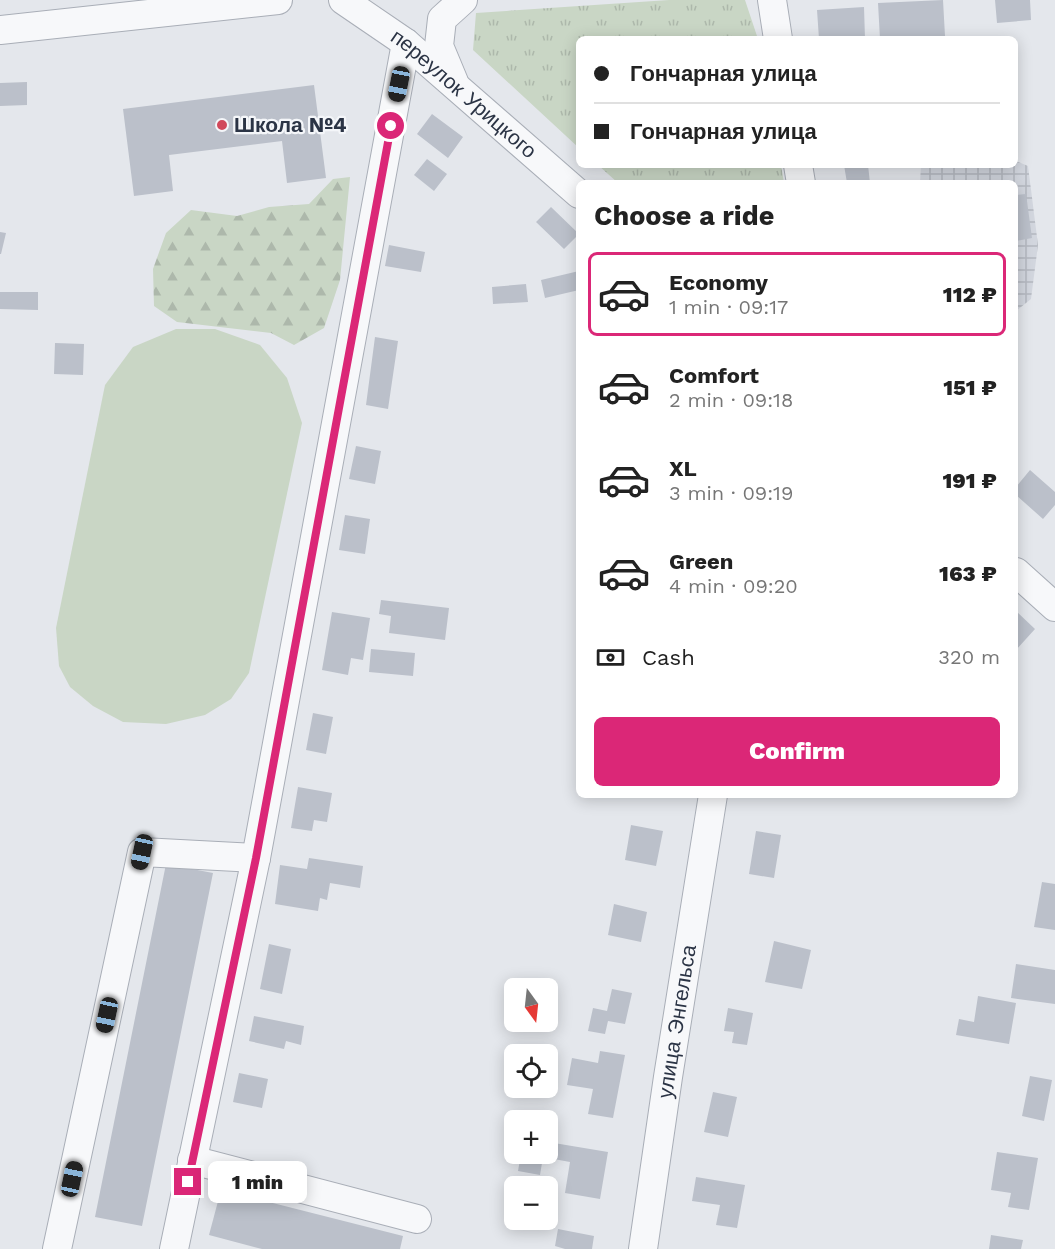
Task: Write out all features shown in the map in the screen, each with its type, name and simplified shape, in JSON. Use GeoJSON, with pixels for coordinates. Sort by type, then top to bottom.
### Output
{"type":"FeatureCollection","features":[{"type":"Feature","properties":{"kind":"street"},"geometry":{"type":"LineString","coordinates":[[0,30],[120,9],[278,0]]}},
{"type":"Feature","properties":{"kind":"street","name":"переулок Урицкого"},"geometry":{"type":"LineString","coordinates":[[343,0],[406,43],[576,191]]}},
{"type":"Feature","properties":{"kind":"street"},"geometry":{"type":"LineString","coordinates":[[457,89],[439,46],[442,19],[463,0]]}},
{"type":"Feature","properties":{"kind":"street"},"geometry":{"type":"LineString","coordinates":[[772,0],[778,36]]}},
{"type":"Feature","properties":{"kind":"street"},"geometry":{"type":"LineString","coordinates":[[174,1249],[256,858],[406,43]]}},
{"type":"Feature","properties":{"kind":"street"},"geometry":{"type":"LineString","coordinates":[[1018,574],[1055,607]]}},
{"type":"Feature","properties":{"kind":"street","name":"улица Энгельса"},"geometry":{"type":"LineString","coordinates":[[643,1249],[713,798]]}},
{"type":"Feature","properties":{"kind":"street"},"geometry":{"type":"LineString","coordinates":[[57,1249],[142,852],[256,858]]}},
{"type":"Feature","properties":{"kind":"street"},"geometry":{"type":"LineString","coordinates":[[192,1160],[417,1219]]}},
{"type":"Feature","properties":{"kind":"shaded area"},"geometry":{"type":"Polygon","coordinates":[[[1018,162],[1028,166],[1038,245],[1031,299],[1018,309],[1018,180],[920,180],[921,168],[1018,168],[1018,162]]]}},
{"type":"Feature","properties":{"kind":"green space"},"geometry":{"type":"Polygon","coordinates":[[[669,0],[745,0],[757,36],[576,36],[576,145],[473,50],[476,13],[669,0]]]}},
{"type":"Feature","properties":{"kind":"green space"},"geometry":{"type":"Polygon","coordinates":[[[601,168],[782,168],[784,180],[615,180],[601,168]]]}},
{"type":"Feature","properties":{"kind":"green space"},"geometry":{"type":"Polygon","coordinates":[[[350,177],[340,280],[324,328],[294,345],[271,333],[177,322],[154,306],[153,269],[166,233],[191,210],[237,216],[269,207],[309,204],[333,179],[350,177]]]}},
{"type":"Feature","properties":{"kind":"green space"},"geometry":{"type":"Polygon","coordinates":[[[176,329],[215,329],[260,345],[287,378],[302,423],[249,673],[231,699],[205,715],[166,724],[123,722],[93,706],[70,687],[59,666],[56,628],[105,385],[133,347],[176,329]]]}},
{"type":"Feature","properties":{"kind":"building"},"geometry":{"type":"Polygon","coordinates":[[[943,0],[945,36],[880,36],[878,3],[943,0]]]}},
{"type":"Feature","properties":{"kind":"building"},"geometry":{"type":"Polygon","coordinates":[[[995,0],[1030,0],[1031,20],[997,23],[995,0]]]}},
{"type":"Feature","properties":{"kind":"building"},"geometry":{"type":"Polygon","coordinates":[[[864,7],[865,36],[819,36],[817,10],[864,7]]]}},
{"type":"Feature","properties":{"kind":"building"},"geometry":{"type":"Polygon","coordinates":[[[27,82],[27,105],[0,106],[0,83],[27,82]]]}},
{"type":"Feature","properties":{"kind":"building","name":"Школа №4"},"geometry":{"type":"Polygon","coordinates":[[[314,85],[326,178],[287,183],[282,141],[169,155],[173,191],[134,196],[123,109],[314,85]]]}},
{"type":"Feature","properties":{"kind":"building"},"geometry":{"type":"Polygon","coordinates":[[[432,114],[463,137],[448,158],[417,134],[432,114]]]}},
{"type":"Feature","properties":{"kind":"building"},"geometry":{"type":"Polygon","coordinates":[[[427,159],[447,174],[434,191],[414,175],[427,159]]]}},
{"type":"Feature","properties":{"kind":"building"},"geometry":{"type":"Polygon","coordinates":[[[844,168],[868,168],[870,180],[846,180],[844,168]]]}},
{"type":"Feature","properties":{"kind":"building"},"geometry":{"type":"Polygon","coordinates":[[[1026,194],[1032,238],[1018,241],[1018,195],[1026,194]]]}},
{"type":"Feature","properties":{"kind":"building"},"geometry":{"type":"Polygon","coordinates":[[[551,207],[576,231],[576,237],[564,249],[536,222],[551,207]]]}},
{"type":"Feature","properties":{"kind":"building"},"geometry":{"type":"Polygon","coordinates":[[[0,232],[6,233],[1,254],[0,254],[0,232]]]}},
{"type":"Feature","properties":{"kind":"building"},"geometry":{"type":"Polygon","coordinates":[[[389,245],[425,252],[421,272],[385,266],[389,245]]]}},
{"type":"Feature","properties":{"kind":"building"},"geometry":{"type":"Polygon","coordinates":[[[576,272],[576,291],[545,298],[541,280],[576,272]]]}},
{"type":"Feature","properties":{"kind":"building"},"geometry":{"type":"Polygon","coordinates":[[[526,284],[528,302],[493,304],[492,287],[526,284]]]}},
{"type":"Feature","properties":{"kind":"building"},"geometry":{"type":"Polygon","coordinates":[[[0,292],[38,292],[38,310],[0,309],[0,292]]]}},
{"type":"Feature","properties":{"kind":"building"},"geometry":{"type":"Polygon","coordinates":[[[375,337],[398,341],[388,409],[366,405],[375,337]]]}},
{"type":"Feature","properties":{"kind":"building"},"geometry":{"type":"Polygon","coordinates":[[[55,343],[84,344],[83,375],[54,374],[55,343]]]}},
{"type":"Feature","properties":{"kind":"building"},"geometry":{"type":"Polygon","coordinates":[[[356,446],[381,451],[375,484],[349,479],[356,446]]]}},
{"type":"Feature","properties":{"kind":"building"},"geometry":{"type":"Polygon","coordinates":[[[1030,470],[1055,492],[1055,505],[1043,519],[1018,497],[1018,485],[1030,470]]]}},
{"type":"Feature","properties":{"kind":"building"},"geometry":{"type":"Polygon","coordinates":[[[345,515],[370,519],[365,554],[339,550],[345,515]]]}},
{"type":"Feature","properties":{"kind":"building"},"geometry":{"type":"Polygon","coordinates":[[[381,600],[449,608],[445,640],[389,633],[391,616],[379,614],[381,600]]]}},
{"type":"Feature","properties":{"kind":"building"},"geometry":{"type":"Polygon","coordinates":[[[332,612],[370,618],[363,660],[351,658],[348,675],[322,670],[332,612]]]}},
{"type":"Feature","properties":{"kind":"building"},"geometry":{"type":"Polygon","coordinates":[[[1018,613],[1035,629],[1018,648],[1018,613]]]}},
{"type":"Feature","properties":{"kind":"building"},"geometry":{"type":"Polygon","coordinates":[[[371,649],[415,653],[413,676],[369,672],[371,649]]]}},
{"type":"Feature","properties":{"kind":"building"},"geometry":{"type":"Polygon","coordinates":[[[313,713],[333,717],[326,754],[306,750],[313,713]]]}},
{"type":"Feature","properties":{"kind":"building"},"geometry":{"type":"Polygon","coordinates":[[[298,787],[332,793],[327,822],[314,820],[312,831],[291,828],[298,787]]]}},
{"type":"Feature","properties":{"kind":"building"},"geometry":{"type":"Polygon","coordinates":[[[631,825],[663,831],[656,866],[625,860],[631,825]]]}},
{"type":"Feature","properties":{"kind":"building"},"geometry":{"type":"Polygon","coordinates":[[[756,831],[781,835],[774,878],[749,874],[756,831]]]}},
{"type":"Feature","properties":{"kind":"building"},"geometry":{"type":"Polygon","coordinates":[[[309,858],[363,866],[360,888],[330,883],[327,900],[320,898],[318,911],[275,904],[280,865],[307,869],[309,858]]]}},
{"type":"Feature","properties":{"kind":"building"},"geometry":{"type":"Polygon","coordinates":[[[166,864],[213,873],[142,1226],[95,1217],[166,864]]]}},
{"type":"Feature","properties":{"kind":"building"},"geometry":{"type":"Polygon","coordinates":[[[1042,882],[1055,884],[1055,930],[1034,927],[1042,882]]]}},
{"type":"Feature","properties":{"kind":"building"},"geometry":{"type":"Polygon","coordinates":[[[614,904],[647,912],[641,942],[608,935],[614,904]]]}},
{"type":"Feature","properties":{"kind":"building"},"geometry":{"type":"Polygon","coordinates":[[[774,941],[811,950],[802,989],[765,982],[774,941]]]}},
{"type":"Feature","properties":{"kind":"building"},"geometry":{"type":"Polygon","coordinates":[[[269,944],[291,949],[282,994],[260,989],[269,944]]]}},
{"type":"Feature","properties":{"kind":"building"},"geometry":{"type":"Polygon","coordinates":[[[1016,964],[1055,970],[1055,1004],[1011,998],[1016,964]]]}},
{"type":"Feature","properties":{"kind":"building"},"geometry":{"type":"Polygon","coordinates":[[[612,989],[632,993],[625,1024],[608,1021],[605,1034],[588,1031],[593,1008],[607,1011],[612,989]]]}},
{"type":"Feature","properties":{"kind":"building"},"geometry":{"type":"Polygon","coordinates":[[[978,996],[1016,1003],[1009,1044],[956,1035],[959,1019],[974,1022],[978,996]]]}},
{"type":"Feature","properties":{"kind":"building"},"geometry":{"type":"Polygon","coordinates":[[[728,1008],[753,1013],[747,1045],[732,1043],[734,1032],[724,1031],[728,1008]]]}},
{"type":"Feature","properties":{"kind":"building"},"geometry":{"type":"Polygon","coordinates":[[[254,1016],[304,1026],[301,1045],[286,1041],[284,1049],[249,1041],[254,1016]]]}},
{"type":"Feature","properties":{"kind":"building"},"geometry":{"type":"Polygon","coordinates":[[[600,1051],[625,1055],[613,1118],[588,1114],[593,1089],[567,1085],[572,1058],[598,1063],[600,1051]]]}},
{"type":"Feature","properties":{"kind":"building"},"geometry":{"type":"Polygon","coordinates":[[[239,1073],[268,1079],[262,1108],[233,1102],[239,1073]]]}},
{"type":"Feature","properties":{"kind":"building"},"geometry":{"type":"Polygon","coordinates":[[[1030,1076],[1052,1080],[1044,1121],[1022,1116],[1030,1076]]]}},
{"type":"Feature","properties":{"kind":"building"},"geometry":{"type":"Polygon","coordinates":[[[713,1092],[737,1097],[728,1137],[704,1132],[713,1092]]]}},
{"type":"Feature","properties":{"kind":"building"},"geometry":{"type":"Polygon","coordinates":[[[558,1144],[608,1152],[600,1199],[565,1193],[570,1162],[558,1160],[558,1144]]]}},
{"type":"Feature","properties":{"kind":"building"},"geometry":{"type":"Polygon","coordinates":[[[997,1152],[1038,1158],[1029,1210],[1008,1207],[1011,1193],[991,1190],[997,1152]]]}},
{"type":"Feature","properties":{"kind":"building"},"geometry":{"type":"Polygon","coordinates":[[[519,1164],[542,1164],[540,1175],[518,1171],[519,1164]]]}},
{"type":"Feature","properties":{"kind":"building"},"geometry":{"type":"Polygon","coordinates":[[[696,1177],[745,1185],[737,1228],[716,1225],[720,1205],[692,1201],[696,1177]]]}},
{"type":"Feature","properties":{"kind":"building"},"geometry":{"type":"Polygon","coordinates":[[[221,1190],[403,1236],[400,1249],[262,1249],[209,1235],[221,1190]]]}},
{"type":"Feature","properties":{"kind":"building"},"geometry":{"type":"Polygon","coordinates":[[[558,1229],[594,1236],[592,1249],[565,1249],[555,1246],[558,1229]]]}},
{"type":"Feature","properties":{"kind":"building"},"geometry":{"type":"Polygon","coordinates":[[[991,1235],[1023,1240],[1021,1249],[989,1249],[991,1235]]]}},
{"type":"Feature","properties":{"kind":"place","name":"Школа №4"},"geometry":{"type":"Point","coordinates":[222,125]}},
{"type":"Feature","properties":{"kind":"route"},"geometry":{"type":"LineString","coordinates":[[188,1182],[256,858],[391,126]]}}]}
